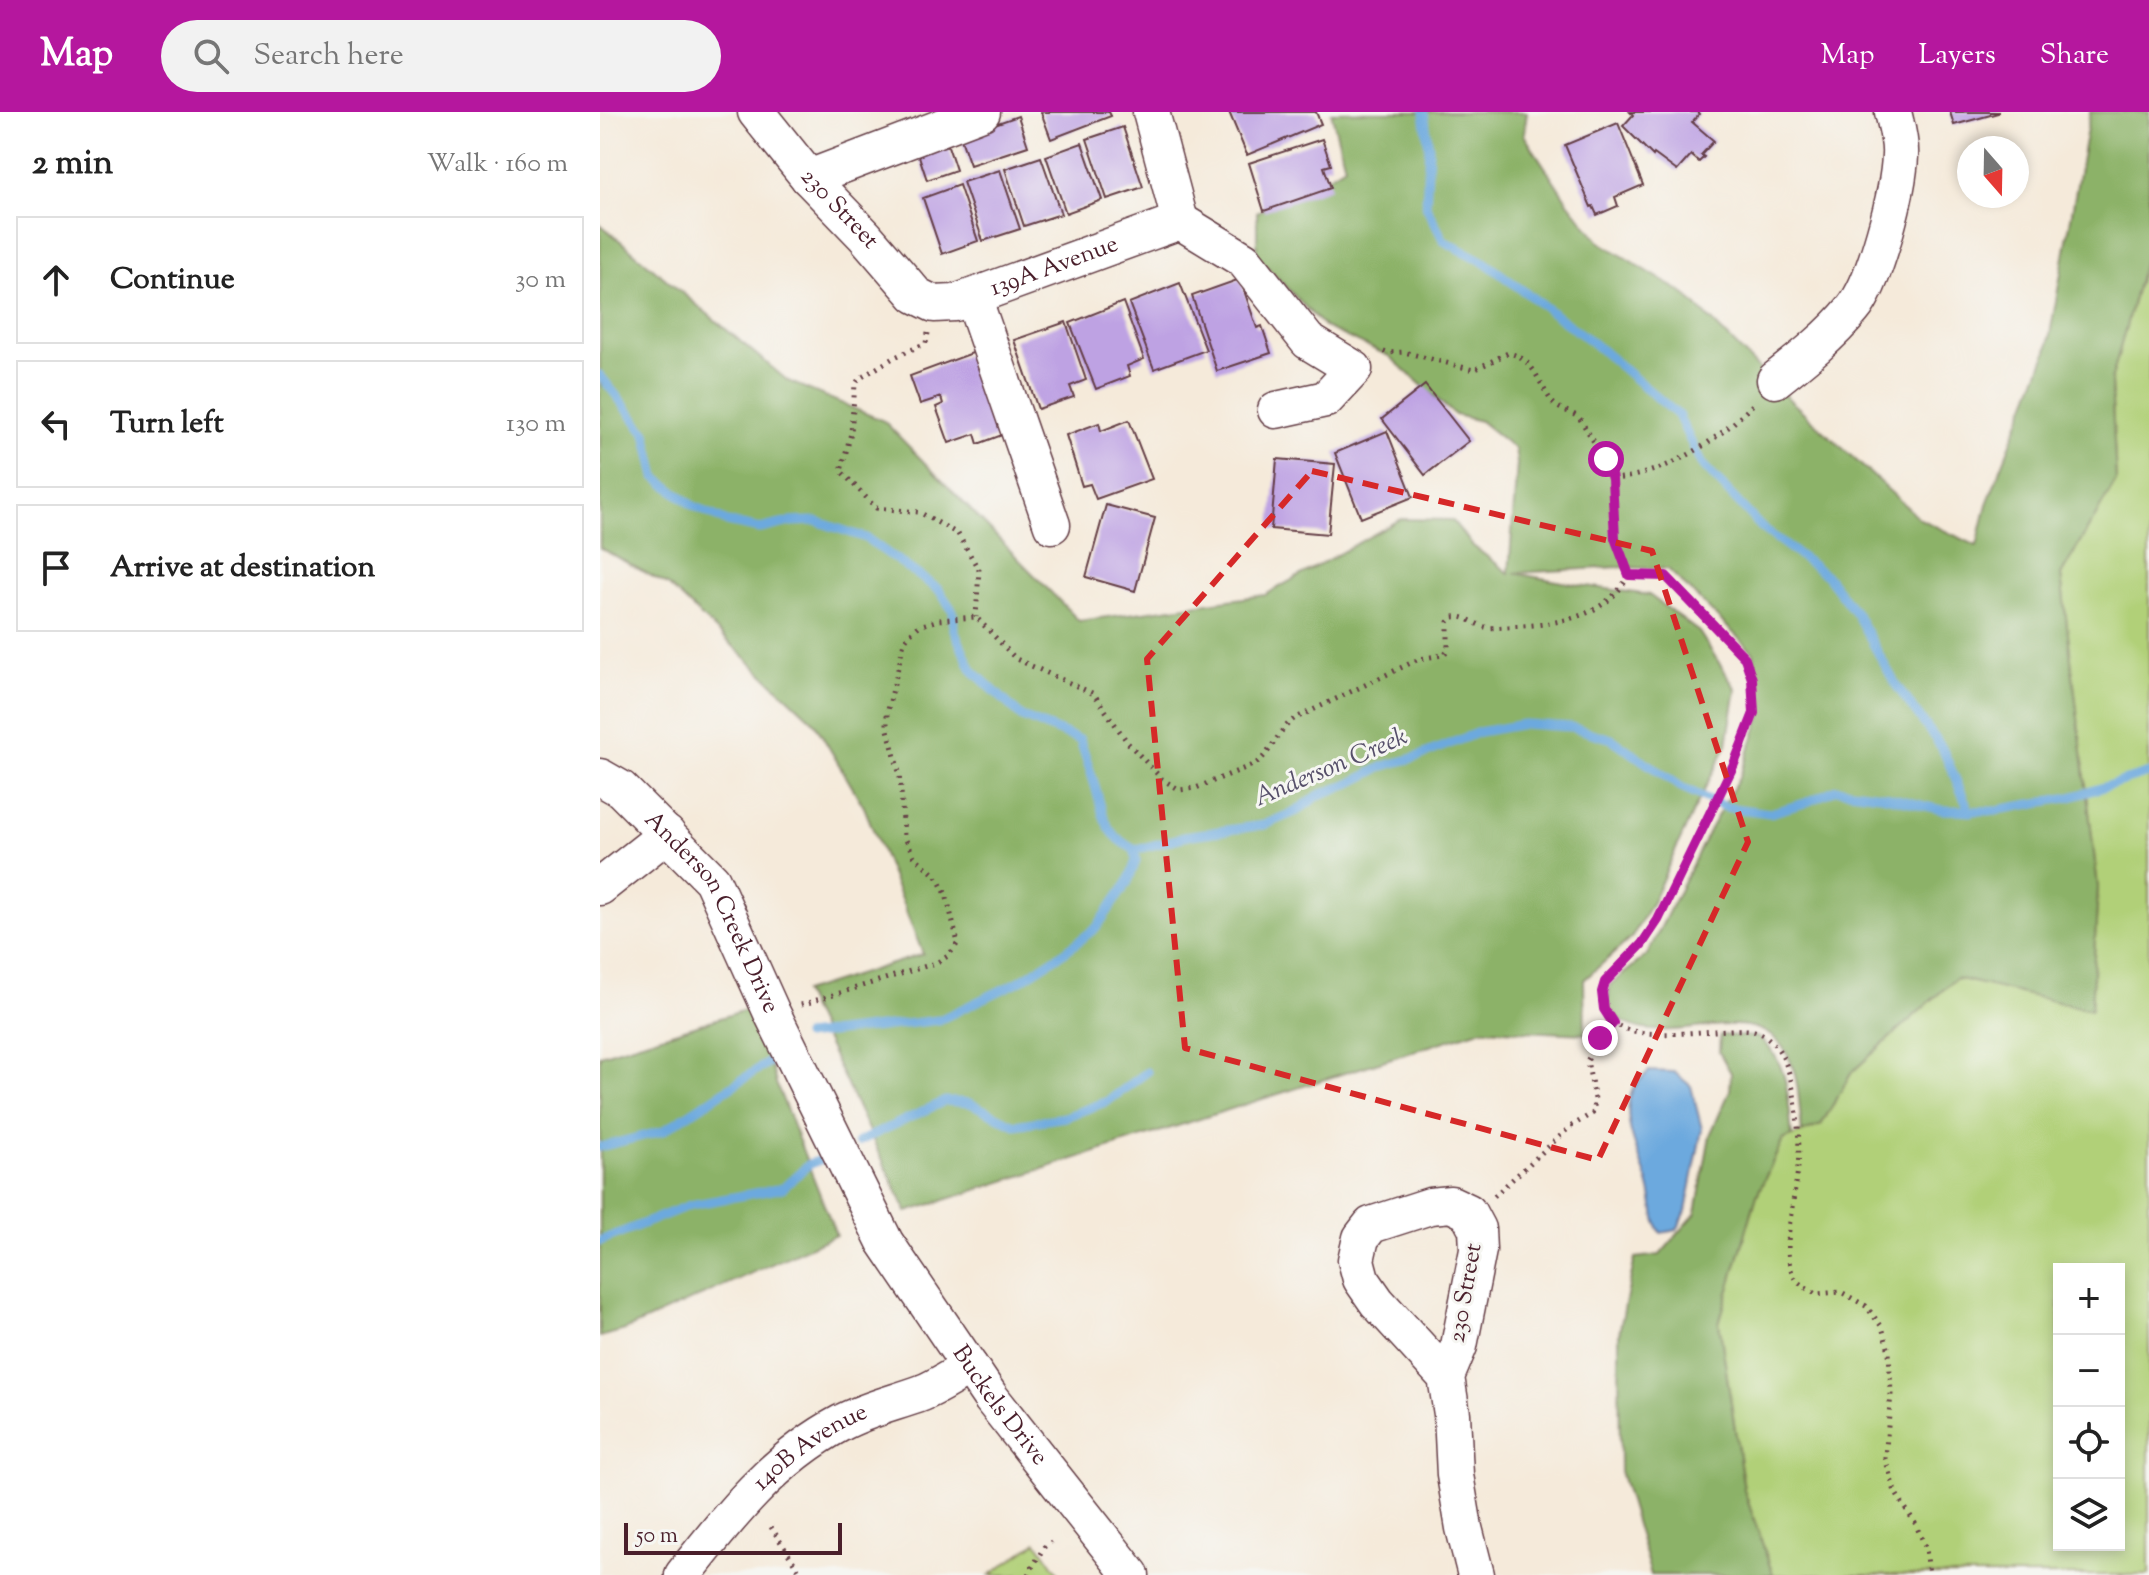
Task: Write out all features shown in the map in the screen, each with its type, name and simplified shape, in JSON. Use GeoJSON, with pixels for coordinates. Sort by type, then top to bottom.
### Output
{"type":"FeatureCollection","features":[{"type":"Feature","properties":{"kind":"street","name":"230 Street"},"geometry":{"type":"LineString","coordinates":[[756,112],[809,178],[916,295],[926,300]]}},
{"type":"Feature","properties":{"kind":"street"},"geometry":{"type":"LineString","coordinates":[[809,178],[982,112]]}},
{"type":"Feature","properties":{"kind":"street"},"geometry":{"type":"LineString","coordinates":[[1151,112],[1180,221],[1244,260],[1308,341],[1354,369],[1326,399],[1276,410]]}},
{"type":"Feature","properties":{"kind":"street"},"geometry":{"type":"LineString","coordinates":[[1775,380],[1811,351],[1855,307],[1872,278],[1900,154],[1893,112]]}},
{"type":"Feature","properties":{"kind":"street","name":"139A Avenue"},"geometry":{"type":"LineString","coordinates":[[926,300],[944,304],[973,297],[1180,221]]}},
{"type":"Feature","properties":{"kind":"street"},"geometry":{"type":"LineString","coordinates":[[973,297],[1052,525]]}},
{"type":"Feature","properties":{"kind":"street","name":"Anderson Creek Drive"},"geometry":{"type":"LineString","coordinates":[[600,777],[621,789],[712,880],[878,1230]]}},
{"type":"Feature","properties":{"kind":"street"},"geometry":{"type":"LineString","coordinates":[[600,887],[667,834]]}},
{"type":"Feature","properties":{"kind":"street","name":"230 Street"},"geometry":{"type":"LineString","coordinates":[[1446,1377],[1377,1302],[1361,1279],[1356,1260],[1361,1238],[1371,1225],[1430,1206],[1451,1204],[1468,1212],[1477,1229],[1478,1250],[1459,1346],[1446,1377],[1452,1414],[1455,1475],[1476,1575]]}},
{"type":"Feature","properties":{"kind":"street","name":"Buckels Drive"},"geometry":{"type":"LineString","coordinates":[[878,1230],[991,1398],[1131,1575]]}},
{"type":"Feature","properties":{"kind":"street","name":"140B Avenue"},"geometry":{"type":"LineString","coordinates":[[683,1575],[757,1485],[816,1438],[880,1406],[924,1392],[970,1367]]}},
{"type":"Feature","properties":{"kind":"path"},"geometry":{"type":"LineString","coordinates":[[926,300],[926,343],[873,369],[855,385],[851,433],[841,471],[876,508],[919,512],[958,534],[979,570],[976,617],[1016,659],[1094,694],[1128,743],[1162,779],[1180,790],[1196,788],[1255,764],[1264,759],[1279,732],[1294,719],[1419,659],[1443,655],[1448,650],[1448,622],[1453,617],[1461,616],[1489,628],[1582,617],[1617,594],[1629,575]]}},
{"type":"Feature","properties":{"kind":"path"},"geometry":{"type":"LineString","coordinates":[[1374,347],[1387,353],[1404,352],[1474,370],[1503,354],[1523,358],[1553,403],[1580,419],[1591,441],[1606,459],[1612,479],[1615,538],[1629,575]]}},
{"type":"Feature","properties":{"kind":"path"},"geometry":{"type":"LineString","coordinates":[[1612,479],[1668,465],[1721,434],[1734,425],[1775,380]]}},
{"type":"Feature","properties":{"kind":"path"},"geometry":{"type":"LineString","coordinates":[[1629,575],[1666,576],[1745,658],[1752,679],[1754,713],[1734,764],[1658,920],[1642,944],[1605,982],[1602,992],[1604,1009],[1613,1023],[1651,1034],[1745,1030],[1757,1032],[1775,1045],[1790,1074],[1797,1128],[1799,1163],[1787,1250],[1796,1280],[1815,1294],[1841,1292],[1866,1306],[1882,1327],[1889,1351],[1891,1394],[1885,1458],[1895,1492],[1915,1523],[1926,1548],[1929,1575]]}},
{"type":"Feature","properties":{"kind":"path"},"geometry":{"type":"LineString","coordinates":[[776,1019],[936,963],[948,956],[958,943],[946,894],[936,876],[906,844],[900,776],[887,726],[889,701],[904,642],[919,626],[939,620],[976,617]]}},
{"type":"Feature","properties":{"kind":"path"},"geometry":{"type":"LineString","coordinates":[[1494,1196],[1570,1127],[1593,1113],[1595,1099],[1587,1061],[1613,1023]]}},
{"type":"Feature","properties":{"kind":"path"},"geometry":{"type":"LineString","coordinates":[[771,1527],[802,1575]]}},
{"type":"Feature","properties":{"kind":"path"},"geometry":{"type":"LineString","coordinates":[[1028,1575],[1044,1547],[1051,1542]]}},
{"type":"Feature","properties":{"kind":"highlighted area"},"geometry":{"type":"Polygon","coordinates":[[[1312,471],[1652,551],[1748,842],[1598,1160],[1185,1048],[1147,659],[1312,471]]]}},
{"type":"Feature","properties":{"kind":"green space"},"geometry":{"type":"Polygon","coordinates":[[[1331,112],[1527,112],[1524,135],[1568,202],[1600,242],[1686,295],[1791,401],[1920,519],[1977,546],[1987,504],[2047,351],[2090,112],[2149,112],[2149,242],[2111,381],[2116,481],[2061,575],[2098,887],[2091,1010],[1956,978],[1852,1072],[1821,1125],[1802,1133],[1794,1073],[1787,1054],[1771,1035],[1750,1027],[1726,1025],[1649,1030],[1627,1024],[1608,1008],[1610,985],[1647,955],[1740,776],[1761,717],[1754,653],[1668,569],[1620,567],[1514,573],[1649,595],[1699,632],[1736,689],[1727,745],[1653,900],[1632,937],[1584,980],[1585,1034],[1483,1029],[907,1212],[803,992],[923,954],[864,807],[814,722],[668,585],[600,548],[600,224],[788,381],[884,421],[1079,621],[1265,595],[1401,519],[1452,520],[1473,546],[1509,573],[1517,463],[1515,449],[1480,421],[1455,415],[1389,356],[1324,327],[1257,256],[1257,212],[1314,185],[1345,166],[1331,112]]]}},
{"type":"Feature","properties":{"kind":"green space"},"geometry":{"type":"Polygon","coordinates":[[[2149,242],[2149,1575],[1773,1575],[1744,1490],[1719,1323],[1757,1195],[1783,1140],[1821,1125],[1852,1072],[1956,978],[2091,1009],[2098,887],[2061,575],[2116,481],[2111,381],[2149,242]]]}},
{"type":"Feature","properties":{"kind":"green space"},"geometry":{"type":"Polygon","coordinates":[[[755,1007],[776,1083],[836,1235],[625,1330],[600,1337],[600,1055],[755,1007]]]}},
{"type":"Feature","properties":{"kind":"green space"},"geometry":{"type":"Polygon","coordinates":[[[1720,1035],[1757,1037],[1776,1057],[1785,1082],[1792,1136],[1783,1140],[1757,1195],[1719,1323],[1744,1490],[1773,1575],[1651,1575],[1620,1471],[1619,1333],[1635,1258],[1660,1255],[1696,1213],[1710,1135],[1730,1091],[1731,1073],[1719,1052],[1720,1035]]]}},
{"type":"Feature","properties":{"kind":"green space"},"geometry":{"type":"Polygon","coordinates":[[[1037,1542],[1060,1575],[990,1575],[1037,1542]]]}},
{"type":"Feature","properties":{"kind":"water"},"geometry":{"type":"Polygon","coordinates":[[[1649,1071],[1674,1072],[1691,1086],[1702,1129],[1686,1211],[1677,1230],[1661,1233],[1628,1116],[1632,1091],[1649,1071]]]}},
{"type":"Feature","properties":{"kind":"building"},"geometry":{"type":"Polygon","coordinates":[[[1041,112],[1109,112],[1111,116],[1051,139],[1041,112]]]}},
{"type":"Feature","properties":{"kind":"building"},"geometry":{"type":"Polygon","coordinates":[[[1229,112],[1316,112],[1321,124],[1247,155],[1229,112]]]}},
{"type":"Feature","properties":{"kind":"building"},"geometry":{"type":"Polygon","coordinates":[[[1630,112],[1697,112],[1699,114],[1692,122],[1714,141],[1701,155],[1704,157],[1699,162],[1691,155],[1677,171],[1653,156],[1623,126],[1633,115],[1630,112]]]}},
{"type":"Feature","properties":{"kind":"building"},"geometry":{"type":"Polygon","coordinates":[[[1950,112],[1998,112],[1998,113],[1954,125],[1950,112]]]}},
{"type":"Feature","properties":{"kind":"building"},"geometry":{"type":"Polygon","coordinates":[[[1018,116],[1028,146],[970,165],[960,136],[1018,116]]]}},
{"type":"Feature","properties":{"kind":"building"},"geometry":{"type":"Polygon","coordinates":[[[1618,123],[1643,185],[1615,197],[1618,206],[1597,215],[1565,145],[1618,123]]]}},
{"type":"Feature","properties":{"kind":"building"},"geometry":{"type":"Polygon","coordinates":[[[1123,127],[1143,187],[1107,199],[1087,139],[1123,127]]]}},
{"type":"Feature","properties":{"kind":"building"},"geometry":{"type":"Polygon","coordinates":[[[1322,139],[1331,165],[1324,167],[1331,188],[1264,211],[1249,163],[1322,139]]]}},
{"type":"Feature","properties":{"kind":"building"},"geometry":{"type":"Polygon","coordinates":[[[946,140],[956,170],[927,180],[917,150],[946,140]]]}},
{"type":"Feature","properties":{"kind":"building"},"geometry":{"type":"Polygon","coordinates":[[[1082,143],[1102,200],[1066,213],[1046,156],[1082,143]]]}},
{"type":"Feature","properties":{"kind":"building"},"geometry":{"type":"Polygon","coordinates":[[[1041,157],[1061,214],[1024,226],[1005,169],[1041,157]]]}},
{"type":"Feature","properties":{"kind":"building"},"geometry":{"type":"Polygon","coordinates":[[[1000,170],[1020,229],[983,241],[963,182],[1000,170]]]}},
{"type":"Feature","properties":{"kind":"building"},"geometry":{"type":"Polygon","coordinates":[[[959,185],[978,241],[942,254],[923,198],[959,185]]]}},
{"type":"Feature","properties":{"kind":"building"},"geometry":{"type":"Polygon","coordinates":[[[1240,279],[1257,328],[1262,326],[1271,353],[1217,371],[1192,296],[1240,279]]]}},
{"type":"Feature","properties":{"kind":"building"},"geometry":{"type":"Polygon","coordinates":[[[1180,283],[1206,350],[1154,369],[1129,303],[1180,283]]]}},
{"type":"Feature","properties":{"kind":"building"},"geometry":{"type":"Polygon","coordinates":[[[1123,302],[1144,359],[1127,366],[1130,376],[1096,389],[1070,323],[1123,302]]]}},
{"type":"Feature","properties":{"kind":"building"},"geometry":{"type":"Polygon","coordinates":[[[1066,322],[1086,380],[1070,386],[1074,397],[1038,409],[1014,340],[1066,322]]]}},
{"type":"Feature","properties":{"kind":"building"},"geometry":{"type":"Polygon","coordinates":[[[975,352],[1005,434],[978,444],[975,434],[949,443],[936,407],[943,404],[941,397],[920,404],[910,376],[975,352]]]}},
{"type":"Feature","properties":{"kind":"building"},"geometry":{"type":"Polygon","coordinates":[[[1425,385],[1469,441],[1425,475],[1382,419],[1425,385]]]}},
{"type":"Feature","properties":{"kind":"building"},"geometry":{"type":"Polygon","coordinates":[[[1129,420],[1152,479],[1096,499],[1090,484],[1082,486],[1066,435],[1099,423],[1101,431],[1129,420]]]}},
{"type":"Feature","properties":{"kind":"building"},"geometry":{"type":"Polygon","coordinates":[[[1387,431],[1413,497],[1361,518],[1335,453],[1387,431]]]}},
{"type":"Feature","properties":{"kind":"building"},"geometry":{"type":"Polygon","coordinates":[[[1277,459],[1335,464],[1328,534],[1271,529],[1277,459]]]}},
{"type":"Feature","properties":{"kind":"building"},"geometry":{"type":"Polygon","coordinates":[[[1106,505],[1155,518],[1135,591],[1086,577],[1106,505]]]}},
{"type":"Feature","properties":{"kind":"waterway"},"geometry":{"type":"LineString","coordinates":[[1424,112],[1429,148],[1426,206],[1444,241],[1486,263],[1593,343],[1678,415],[1701,463],[1762,528],[1827,576],[1857,615],[1896,685],[1942,748],[1970,812]]}},
{"type":"Feature","properties":{"kind":"waterway","name":"Anderson Creek"},"geometry":{"type":"LineString","coordinates":[[600,375],[646,433],[656,477],[692,505],[727,522],[760,529],[790,522],[816,521],[866,538],[939,590],[953,611],[954,630],[972,670],[1022,717],[1080,740],[1107,825],[1117,838],[1135,850],[1191,835],[1264,825],[1297,811],[1319,795],[1384,766],[1417,757],[1479,732],[1524,724],[1571,727],[1612,739],[1681,787],[1725,807],[1770,813],[1805,803],[1836,789],[1881,795],[1942,810],[1992,811],[2071,797],[2149,773]]}},
{"type":"Feature","properties":{"kind":"waterway"},"geometry":{"type":"LineString","coordinates":[[805,1036],[939,1020],[1018,982],[1097,927],[1128,882],[1136,861],[1135,850]]}},
{"type":"Feature","properties":{"kind":"waterway"},"geometry":{"type":"LineString","coordinates":[[600,1147],[663,1131],[783,1053]]}},
{"type":"Feature","properties":{"kind":"waterway"},"geometry":{"type":"LineString","coordinates":[[858,1142],[945,1101],[970,1103],[1015,1125],[1065,1117],[1108,1101],[1147,1072]]}},
{"type":"Feature","properties":{"kind":"waterway"},"geometry":{"type":"LineString","coordinates":[[600,1241],[690,1205],[783,1188],[808,1165],[831,1155]]}},
{"type":"Feature","properties":{"kind":"route"},"geometry":{"type":"LineString","coordinates":[[1600,1038],[1613,1023],[1604,1009],[1602,992],[1605,982],[1642,944],[1658,920],[1734,764],[1754,713],[1752,679],[1745,658],[1666,576],[1629,575],[1615,538],[1614,495],[1606,459]]}}]}
